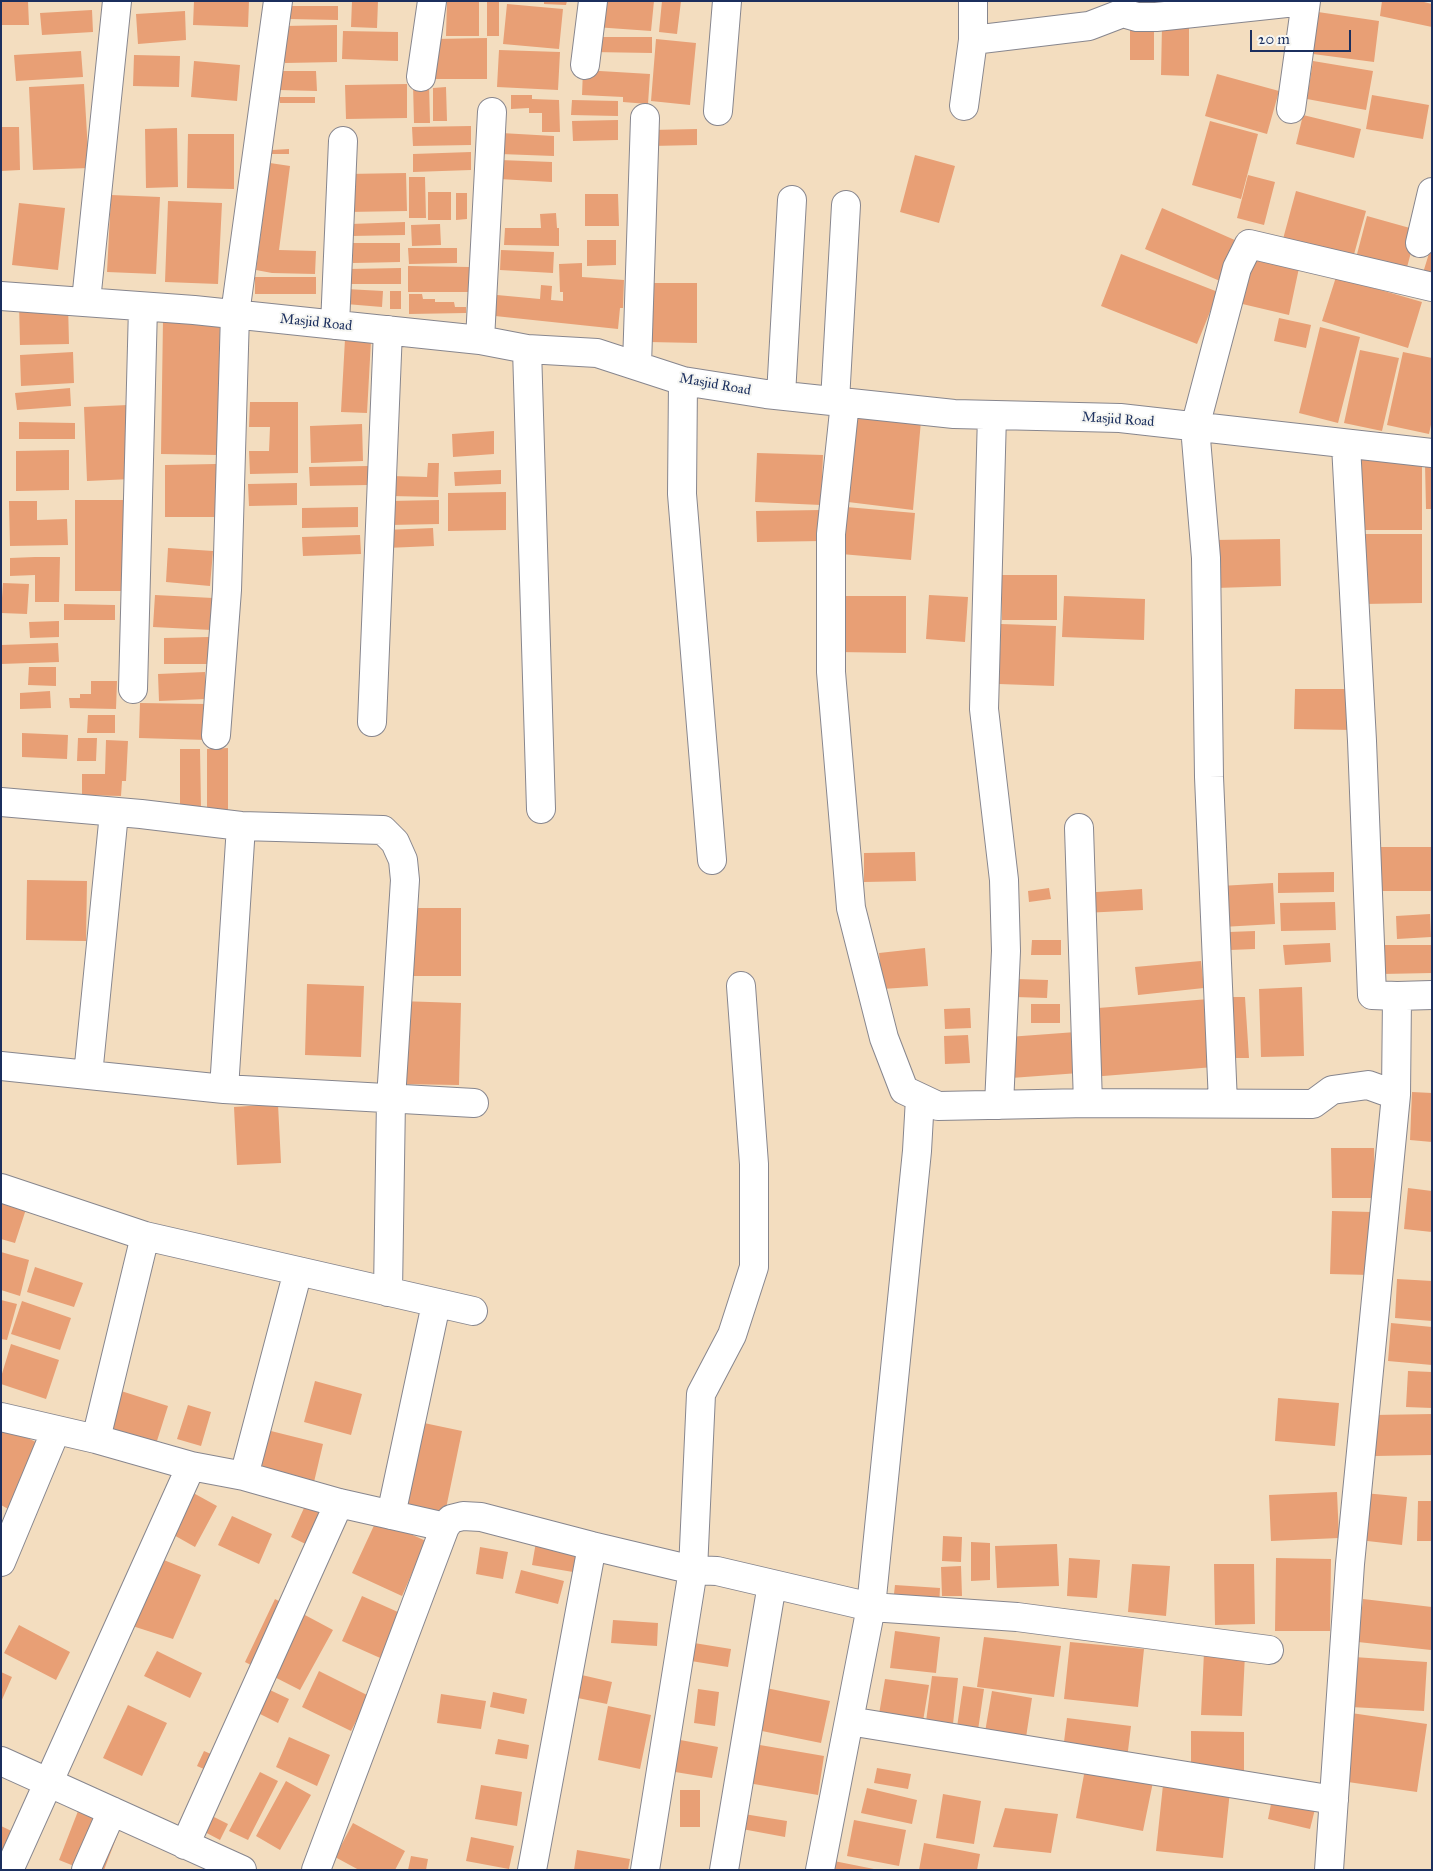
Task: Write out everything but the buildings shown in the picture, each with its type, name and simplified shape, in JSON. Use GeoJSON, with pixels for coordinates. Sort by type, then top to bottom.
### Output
{"type":"FeatureCollection","features":[{"type":"Feature","properties":{"kind":"street"},"geometry":{"type":"LineString","coordinates":[[86,301],[117,1]]}},
{"type":"Feature","properties":{"kind":"street"},"geometry":{"type":"LineString","coordinates":[[216,735],[227,590],[235,314],[278,1]]}},
{"type":"Feature","properties":{"kind":"street"},"geometry":{"type":"LineString","coordinates":[[422,77],[432,1]]}},
{"type":"Feature","properties":{"kind":"street"},"geometry":{"type":"LineString","coordinates":[[585,65],[593,1]]}},
{"type":"Feature","properties":{"kind":"street"},"geometry":{"type":"LineString","coordinates":[[718,111],[727,1]]}},
{"type":"Feature","properties":{"kind":"street"},"geometry":{"type":"LineString","coordinates":[[964,106],[972,40],[973,1]]}},
{"type":"Feature","properties":{"kind":"street"},"geometry":{"type":"LineString","coordinates":[[972,40],[1089,26],[1123,12],[1137,17],[1156,18],[1305,1],[1291,109]]}},
{"type":"Feature","properties":{"kind":"street"},"geometry":{"type":"LineString","coordinates":[[480,340],[492,112]]}},
{"type":"Feature","properties":{"kind":"street"},"geometry":{"type":"LineString","coordinates":[[637,366],[645,118]]}},
{"type":"Feature","properties":{"kind":"street"},"geometry":{"type":"LineString","coordinates":[[335,325],[343,141]]}},
{"type":"Feature","properties":{"kind":"street"},"geometry":{"type":"LineString","coordinates":[[1420,243],[1432,192]]}},
{"type":"Feature","properties":{"kind":"street"},"geometry":{"type":"LineString","coordinates":[[781,395],[792,200]]}},
{"type":"Feature","properties":{"kind":"street"},"geometry":{"type":"LineString","coordinates":[[846,205],[840,402],[832,534],[831,672],[851,908],[884,1038],[904,1090],[938,1106],[1088,1103],[1313,1104],[1332,1090],[1368,1085],[1396,1095]]}},
{"type":"Feature","properties":{"kind":"street"},"geometry":{"type":"LineString","coordinates":[[1223,1103],[1209,776],[1206,558],[1195,427],[1237,268],[1249,244],[1432,287]]}},
{"type":"Feature","properties":{"kind":"street","name":"Masjid Road"},"geometry":{"type":"LineString","coordinates":[[1,296],[194,310],[480,340],[527,349],[597,353],[683,380],[840,402],[954,414],[1120,418],[1432,453]]}},
{"type":"Feature","properties":{"kind":"street"},"geometry":{"type":"LineString","coordinates":[[133,688],[143,307]]}},
{"type":"Feature","properties":{"kind":"street"},"geometry":{"type":"LineString","coordinates":[[372,722],[388,330]]}},
{"type":"Feature","properties":{"kind":"street"},"geometry":{"type":"LineString","coordinates":[[527,349],[542,809]]}},
{"type":"Feature","properties":{"kind":"street"},"geometry":{"type":"LineString","coordinates":[[683,380],[682,494],[712,860]]}},
{"type":"Feature","properties":{"kind":"street"},"geometry":{"type":"LineString","coordinates":[[992,415],[984,709],[1004,889],[1006,952],[1000,1105]]}},
{"type":"Feature","properties":{"kind":"street"},"geometry":{"type":"LineString","coordinates":[[1346,444],[1362,741],[1372,995],[1432,995]]}},
{"type":"Feature","properties":{"kind":"street"},"geometry":{"type":"LineString","coordinates":[[1,802],[141,814],[241,826],[383,830],[395,842],[403,860],[405,880],[391,1099],[388,1292]]}},
{"type":"Feature","properties":{"kind":"street"},"geometry":{"type":"LineString","coordinates":[[88,1075],[114,813]]}},
{"type":"Feature","properties":{"kind":"street"},"geometry":{"type":"LineString","coordinates":[[224,1089],[241,826]]}},
{"type":"Feature","properties":{"kind":"street"},"geometry":{"type":"LineString","coordinates":[[1079,828],[1088,1103]]}},
{"type":"Feature","properties":{"kind":"street"},"geometry":{"type":"LineString","coordinates":[[645,1870],[693,1570],[701,1394],[732,1335],[754,1267],[754,1164],[740,986]]}},
{"type":"Feature","properties":{"kind":"street"},"geometry":{"type":"LineString","coordinates":[[1329,1870],[1350,1564],[1396,1095],[1397,996]]}},
{"type":"Feature","properties":{"kind":"street"},"geometry":{"type":"LineString","coordinates":[[1,1066],[224,1089],[474,1103]]}},
{"type":"Feature","properties":{"kind":"street"},"geometry":{"type":"LineString","coordinates":[[820,1870],[871,1606],[917,1151],[920,1098]]}},
{"type":"Feature","properties":{"kind":"street"},"geometry":{"type":"LineString","coordinates":[[1,1188],[145,1236],[473,1311]]}},
{"type":"Feature","properties":{"kind":"street"},"geometry":{"type":"LineString","coordinates":[[96,1439],[145,1236]]}},
{"type":"Feature","properties":{"kind":"street"},"geometry":{"type":"LineString","coordinates":[[244,1476],[298,1271]]}},
{"type":"Feature","properties":{"kind":"street"},"geometry":{"type":"LineString","coordinates":[[391,1515],[436,1304]]}},
{"type":"Feature","properties":{"kind":"street"},"geometry":{"type":"LineString","coordinates":[[1,1417],[96,1439],[190,1466],[244,1476],[339,1503],[444,1527]]}},
{"type":"Feature","properties":{"kind":"street"},"geometry":{"type":"LineString","coordinates":[[1,1562],[56,1430]]}},
{"type":"Feature","properties":{"kind":"street"},"geometry":{"type":"LineString","coordinates":[[9,1870],[190,1466]]}},
{"type":"Feature","properties":{"kind":"street"},"geometry":{"type":"LineString","coordinates":[[185,1845],[339,1503]]}},
{"type":"Feature","properties":{"kind":"street"},"geometry":{"type":"LineString","coordinates":[[316,1870],[444,1527],[451,1519],[463,1516],[481,1518],[693,1570],[717,1571],[871,1606],[1017,1617],[1269,1650]]}},
{"type":"Feature","properties":{"kind":"street"},"geometry":{"type":"LineString","coordinates":[[532,1870],[592,1546]]}},
{"type":"Feature","properties":{"kind":"street"},"geometry":{"type":"LineString","coordinates":[[724,1870],[772,1584]]}},
{"type":"Feature","properties":{"kind":"street"},"geometry":{"type":"LineString","coordinates":[[849,1721],[1334,1800]]}},
{"type":"Feature","properties":{"kind":"street"},"geometry":{"type":"LineString","coordinates":[[1,1761],[229,1867]]}},
{"type":"Feature","properties":{"kind":"street"},"geometry":{"type":"LineString","coordinates":[[86,1870],[112,1811]]}}]}
